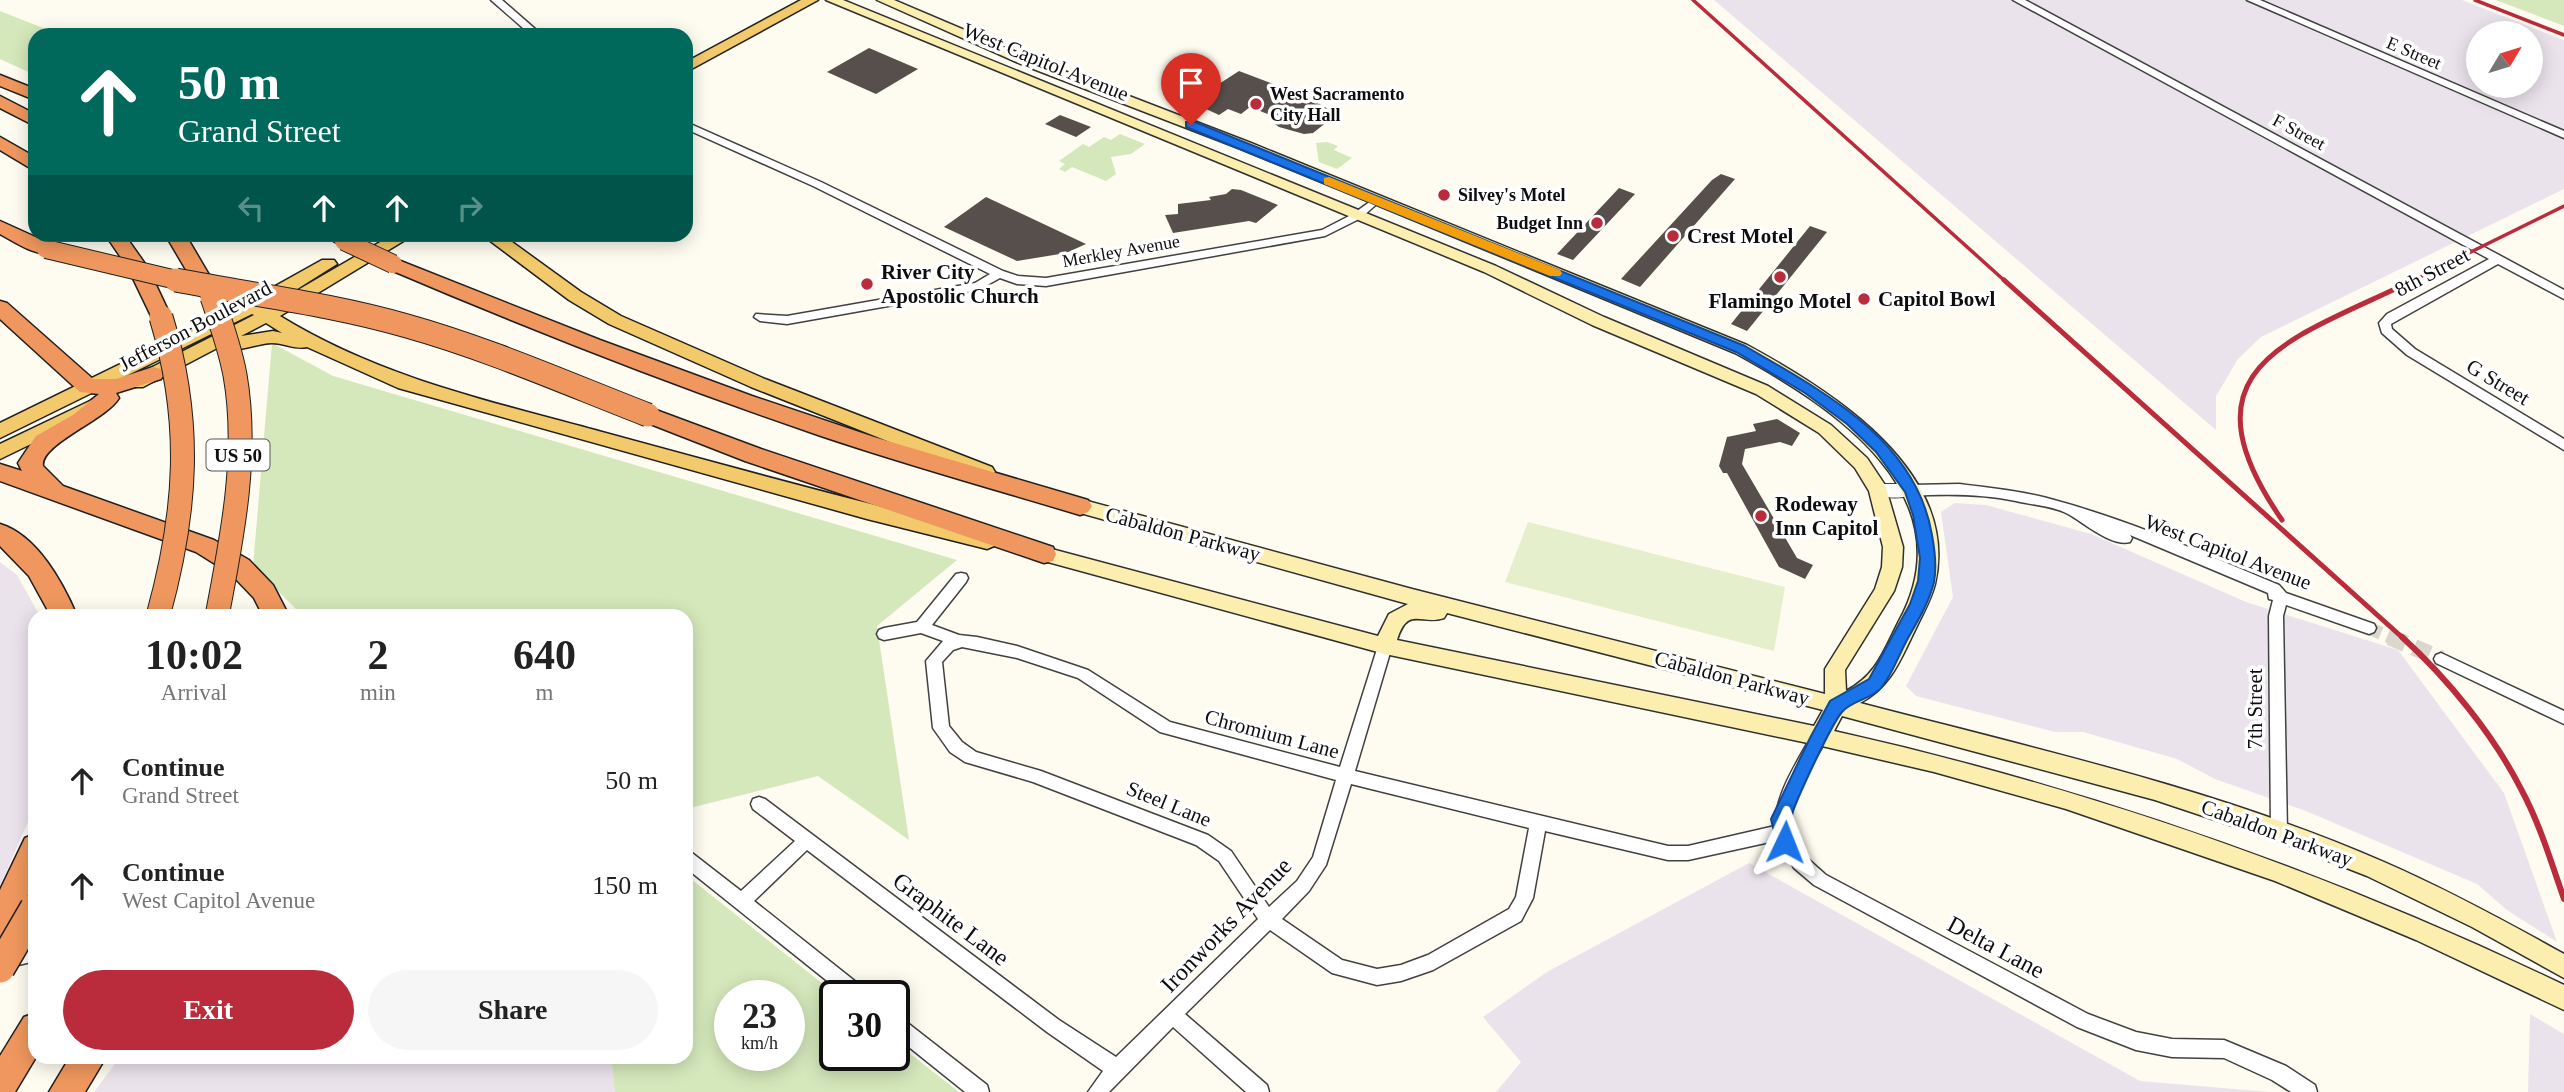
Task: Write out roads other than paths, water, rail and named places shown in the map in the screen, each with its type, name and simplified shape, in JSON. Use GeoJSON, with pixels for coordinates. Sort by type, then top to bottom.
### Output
{"type":"FeatureCollection","features":[{"type":"Feature","properties":{"kind":"highway"},"geometry":{"type":"LineString","coordinates":[[0,80],[28,92]]}},
{"type":"Feature","properties":{"kind":"highway"},"geometry":{"type":"LineString","coordinates":[[0,101],[28,117]]}},
{"type":"Feature","properties":{"kind":"highway"},"geometry":{"type":"LineString","coordinates":[[0,142],[28,160]]}},
{"type":"Feature","properties":{"kind":"highway"},"geometry":{"type":"LineString","coordinates":[[0,227],[28,240]]}},
{"type":"Feature","properties":{"kind":"highway"},"geometry":{"type":"LineString","coordinates":[[31,242],[46,249],[121,270],[404,325],[487,353],[764,459],[1044,554]]}},
{"type":"Feature","properties":{"kind":"highway","name":"US 50"},"geometry":{"type":"LineString","coordinates":[[120,242],[138,268],[161,317],[178,371],[184,407],[185,447],[180,523],[161,609]]}},
{"type":"Feature","properties":{"kind":"highway","name":"US 50"},"geometry":{"type":"LineString","coordinates":[[180,242],[212,297],[229,345],[239,412],[238,472],[232,541],[218,609]]}},
{"type":"Feature","properties":{"kind":"highway"},"geometry":{"type":"LineString","coordinates":[[346,242],[538,324],[685,381],[914,458],[1080,506]]}},
{"type":"Feature","properties":{"kind":"highway"},"geometry":{"type":"LineString","coordinates":[[0,308],[98,392]]}},
{"type":"Feature","properties":{"kind":"highway"},"geometry":{"type":"LineString","coordinates":[[57,492],[34,471],[30,463],[33,454],[53,435],[83,418],[98,392],[153,374]]}},
{"type":"Feature","properties":{"kind":"highway"},"geometry":{"type":"LineString","coordinates":[[0,472],[205,546],[240,567],[264,592],[272,609]]}},
{"type":"Feature","properties":{"kind":"highway"},"geometry":{"type":"LineString","coordinates":[[0,533],[38,568],[61,609]]}},
{"type":"Feature","properties":{"kind":"highway"},"geometry":{"type":"LineString","coordinates":[[0,923],[28,862]]}},
{"type":"Feature","properties":{"kind":"highway"},"geometry":{"type":"LineString","coordinates":[[0,968],[28,920]]}},
{"type":"Feature","properties":{"kind":"highway"},"geometry":{"type":"LineString","coordinates":[[0,1087],[28,1040]]}},
{"type":"Feature","properties":{"kind":"highway"},"geometry":{"type":"LineString","coordinates":[[65,1092],[85,1064]]}},
{"type":"Feature","properties":{"kind":"main road"},"geometry":{"type":"LineString","coordinates":[[693,64],[811,0]]}},
{"type":"Feature","properties":{"kind":"main road","name":"West Capitol Avenue"},"geometry":{"type":"LineString","coordinates":[[832,0],[1490,269],[1598,321],[1762,390],[1808,416],[1834,437],[1861,463],[1878,490]]}},
{"type":"Feature","properties":{"kind":"main road","name":"West Capitol Avenue"},"geometry":{"type":"LineString","coordinates":[[883,0],[1045,69],[1668,318],[1755,356],[1852,420],[1881,448],[1912,490]]}},
{"type":"Feature","properties":{"kind":"main road"},"geometry":{"type":"LineString","coordinates":[[988,63],[1035,72],[1045,69]]}},
{"type":"Feature","properties":{"kind":"main road"},"geometry":{"type":"LineString","coordinates":[[1104,110],[1139,114],[1150,109]]}},
{"type":"Feature","properties":{"kind":"main road","name":"Jefferson Boulevard"},"geometry":{"type":"LineString","coordinates":[[153,374],[185,358],[369,242]]}},
{"type":"Feature","properties":{"kind":"main road","name":"Jefferson Boulevard"},"geometry":{"type":"LineString","coordinates":[[0,452],[98,392],[392,242]]}},
{"type":"Feature","properties":{"kind":"main road"},"geometry":{"type":"LineString","coordinates":[[501,242],[575,296],[615,320],[840,416],[1080,506]]}},
{"type":"Feature","properties":{"kind":"main road"},"geometry":{"type":"LineString","coordinates":[[259,311],[373,372],[448,397],[867,512],[1044,554]]}},
{"type":"Feature","properties":{"kind":"main road"},"geometry":{"type":"LineString","coordinates":[[185,358],[246,339],[272,337],[297,342],[323,354],[341,357]]}},
{"type":"Feature","properties":{"kind":"main road","name":"Jefferson Boulevard"},"geometry":{"type":"LineString","coordinates":[[0,431],[98,392]]}},
{"type":"Feature","properties":{"kind":"main road"},"geometry":{"type":"LineString","coordinates":[[1819,738],[1836,706],[1835,669],[1884,591],[1892,567],[1893,547],[1878,490]]}},
{"type":"Feature","properties":{"kind":"main road"},"geometry":{"type":"LineString","coordinates":[[1836,706],[1875,684],[1918,604],[1926,581],[1928,558],[1926,537],[1912,490]]}},
{"type":"Feature","properties":{"kind":"main road","name":"Cabaldon Parkway"},"geometry":{"type":"LineString","coordinates":[[1080,506],[1412,597],[2082,769],[2279,832],[2398,880],[2480,919],[2564,967]]}},
{"type":"Feature","properties":{"kind":"main road","name":"Cabaldon Parkway"},"geometry":{"type":"LineString","coordinates":[[1044,554],[1385,646],[1819,738],[1988,777],[2146,822],[2356,902],[2438,937],[2564,998]]}},
{"type":"Feature","properties":{"kind":"main road"},"geometry":{"type":"LineString","coordinates":[[1385,646],[1390,625],[1398,616],[1409,610],[1419,609],[1509,632],[1547,631]]}},
{"type":"Feature","properties":{"kind":"street"},"geometry":{"type":"LineString","coordinates":[[496,0],[529,28]]}},
{"type":"Feature","properties":{"kind":"street","name":"F Street"},"geometry":{"type":"LineString","coordinates":[[2018,0],[2564,295]]}},
{"type":"Feature","properties":{"kind":"street","name":"E Street"},"geometry":{"type":"LineString","coordinates":[[2252,0],[2564,135]]}},
{"type":"Feature","properties":{"kind":"street","name":"Merkley Avenue"},"geometry":{"type":"LineString","coordinates":[[693,128],[817,184],[999,274],[1017,280],[1045,282],[1325,233],[1357,216],[1375,201]]}},
{"type":"Feature","properties":{"kind":"street","name":"8th Street"},"geometry":{"type":"LineString","coordinates":[[2411,352],[2386,330],[2385,323],[2391,317],[2498,258]]}},
{"type":"Feature","properties":{"kind":"street"},"geometry":{"type":"LineString","coordinates":[[760,317],[787,320],[978,286],[999,274]]}},
{"type":"Feature","properties":{"kind":"street","name":"G Street"},"geometry":{"type":"LineString","coordinates":[[2411,352],[2564,445]]}},
{"type":"Feature","properties":{"kind":"street","name":"West Capitol Avenue"},"geometry":{"type":"LineString","coordinates":[[1878,490],[1934,488],[2011,495],[2075,513],[2105,530],[2369,628]]}},
{"type":"Feature","properties":{"kind":"street"},"geometry":{"type":"LineString","coordinates":[[884,634],[922,627],[961,578]]}},
{"type":"Feature","properties":{"kind":"street","name":"7th Street"},"geometry":{"type":"LineString","coordinates":[[2278,593],[2276,628],[2279,832]]}},
{"type":"Feature","properties":{"kind":"street","name":"Chromium Lane"},"geometry":{"type":"LineString","coordinates":[[922,627],[955,640],[986,644],[1085,675],[1139,713],[1166,727],[1345,776],[1621,844],[1668,853],[1688,853],[1782,832]]}},
{"type":"Feature","properties":{"kind":"street","name":"Steel Lane"},"geometry":{"type":"LineString","coordinates":[[955,640],[944,648],[934,661],[942,728],[956,747],[971,757],[1035,776],[1202,840],[1225,856],[1269,920],[1338,967],[1377,977],[1401,973],[1433,962],[1515,915],[1524,898],[1538,824]]}},
{"type":"Feature","properties":{"kind":"street","name":"Ironworks Avenue"},"geometry":{"type":"LineString","coordinates":[[1097,1092],[1116,1069],[1303,886],[1320,860],[1385,646]]}},
{"type":"Feature","properties":{"kind":"street"},"geometry":{"type":"LineString","coordinates":[[2441,659],[2564,718]]}},
{"type":"Feature","properties":{"kind":"street"},"geometry":{"type":"LineString","coordinates":[[1782,832],[1781,819],[1819,738]]}},
{"type":"Feature","properties":{"kind":"street","name":"Graphite Lane"},"geometry":{"type":"LineString","coordinates":[[759,804],[1053,1026],[1116,1069]]}},
{"type":"Feature","properties":{"kind":"street","name":"Delta Lane"},"geometry":{"type":"LineString","coordinates":[[1782,832],[1785,842],[1802,866],[1820,880],[2083,1021],[2146,1044],[2172,1048],[2224,1049],[2260,1062],[2308,1092]]}},
{"type":"Feature","properties":{"kind":"street"},"geometry":{"type":"LineString","coordinates":[[742,901],[807,840]]}},
{"type":"Feature","properties":{"kind":"street"},"geometry":{"type":"LineString","coordinates":[[693,863],[840,980]]}},
{"type":"Feature","properties":{"kind":"street"},"geometry":{"type":"LineString","coordinates":[[0,961],[28,955]]}},
{"type":"Feature","properties":{"kind":"street"},"geometry":{"type":"LineString","coordinates":[[1173,1014],[1260,1092]]}},
{"type":"Feature","properties":{"kind":"street"},"geometry":{"type":"LineString","coordinates":[[910,1036],[980,1092]]}},
{"type":"Feature","properties":{"kind":"tunnel"},"geometry":{"type":"LineString","coordinates":[[2369,628],[2394,639]]}},
{"type":"Feature","properties":{"kind":"tunnel"},"geometry":{"type":"LineString","coordinates":[[2390,637],[2441,659]]}},
{"type":"Feature","properties":{"kind":"railway"},"geometry":{"type":"LineString","coordinates":[[1693,0],[2006,282]]}},
{"type":"Feature","properties":{"kind":"railway"},"geometry":{"type":"LineString","coordinates":[[2475,0],[2564,35]]}},
{"type":"Feature","properties":{"kind":"railway"},"geometry":{"type":"LineString","coordinates":[[2410,282],[2564,206]]}},
{"type":"Feature","properties":{"kind":"railway"},"geometry":{"type":"LineString","coordinates":[[2004,280],[2404,639]]}},
{"type":"Feature","properties":{"kind":"railway"},"geometry":{"type":"LineString","coordinates":[[2282,520],[2252,468],[2240,425],[2245,392],[2262,364],[2291,341],[2414,280]]}},
{"type":"Feature","properties":{"kind":"railway"},"geometry":{"type":"LineString","coordinates":[[2404,639],[2468,708],[2510,768],[2534,816],[2564,899]]}},
{"type":"Feature","properties":{"kind":"place","name":"West Sacramento City Hall"},"geometry":{"type":"Point","coordinates":[1256,104]}},
{"type":"Feature","properties":{"kind":"place","name":"Silvey's Motel"},"geometry":{"type":"Point","coordinates":[1444,195]}},
{"type":"Feature","properties":{"kind":"place","name":"Budget Inn"},"geometry":{"type":"Point","coordinates":[1597,223]}},
{"type":"Feature","properties":{"kind":"place","name":"Crest Motel"},"geometry":{"type":"Point","coordinates":[1673,236]}},
{"type":"Feature","properties":{"kind":"place","name":"Flamingo Motel"},"geometry":{"type":"Point","coordinates":[1780,277]}},
{"type":"Feature","properties":{"kind":"place","name":"River City Apostolic Church"},"geometry":{"type":"Point","coordinates":[867,284]}},
{"type":"Feature","properties":{"kind":"place","name":"Capitol Bowl"},"geometry":{"type":"Point","coordinates":[1864,299]}},
{"type":"Feature","properties":{"kind":"place","name":"Rodeway Inn Capitol"},"geometry":{"type":"Point","coordinates":[1761,516]}}]}
